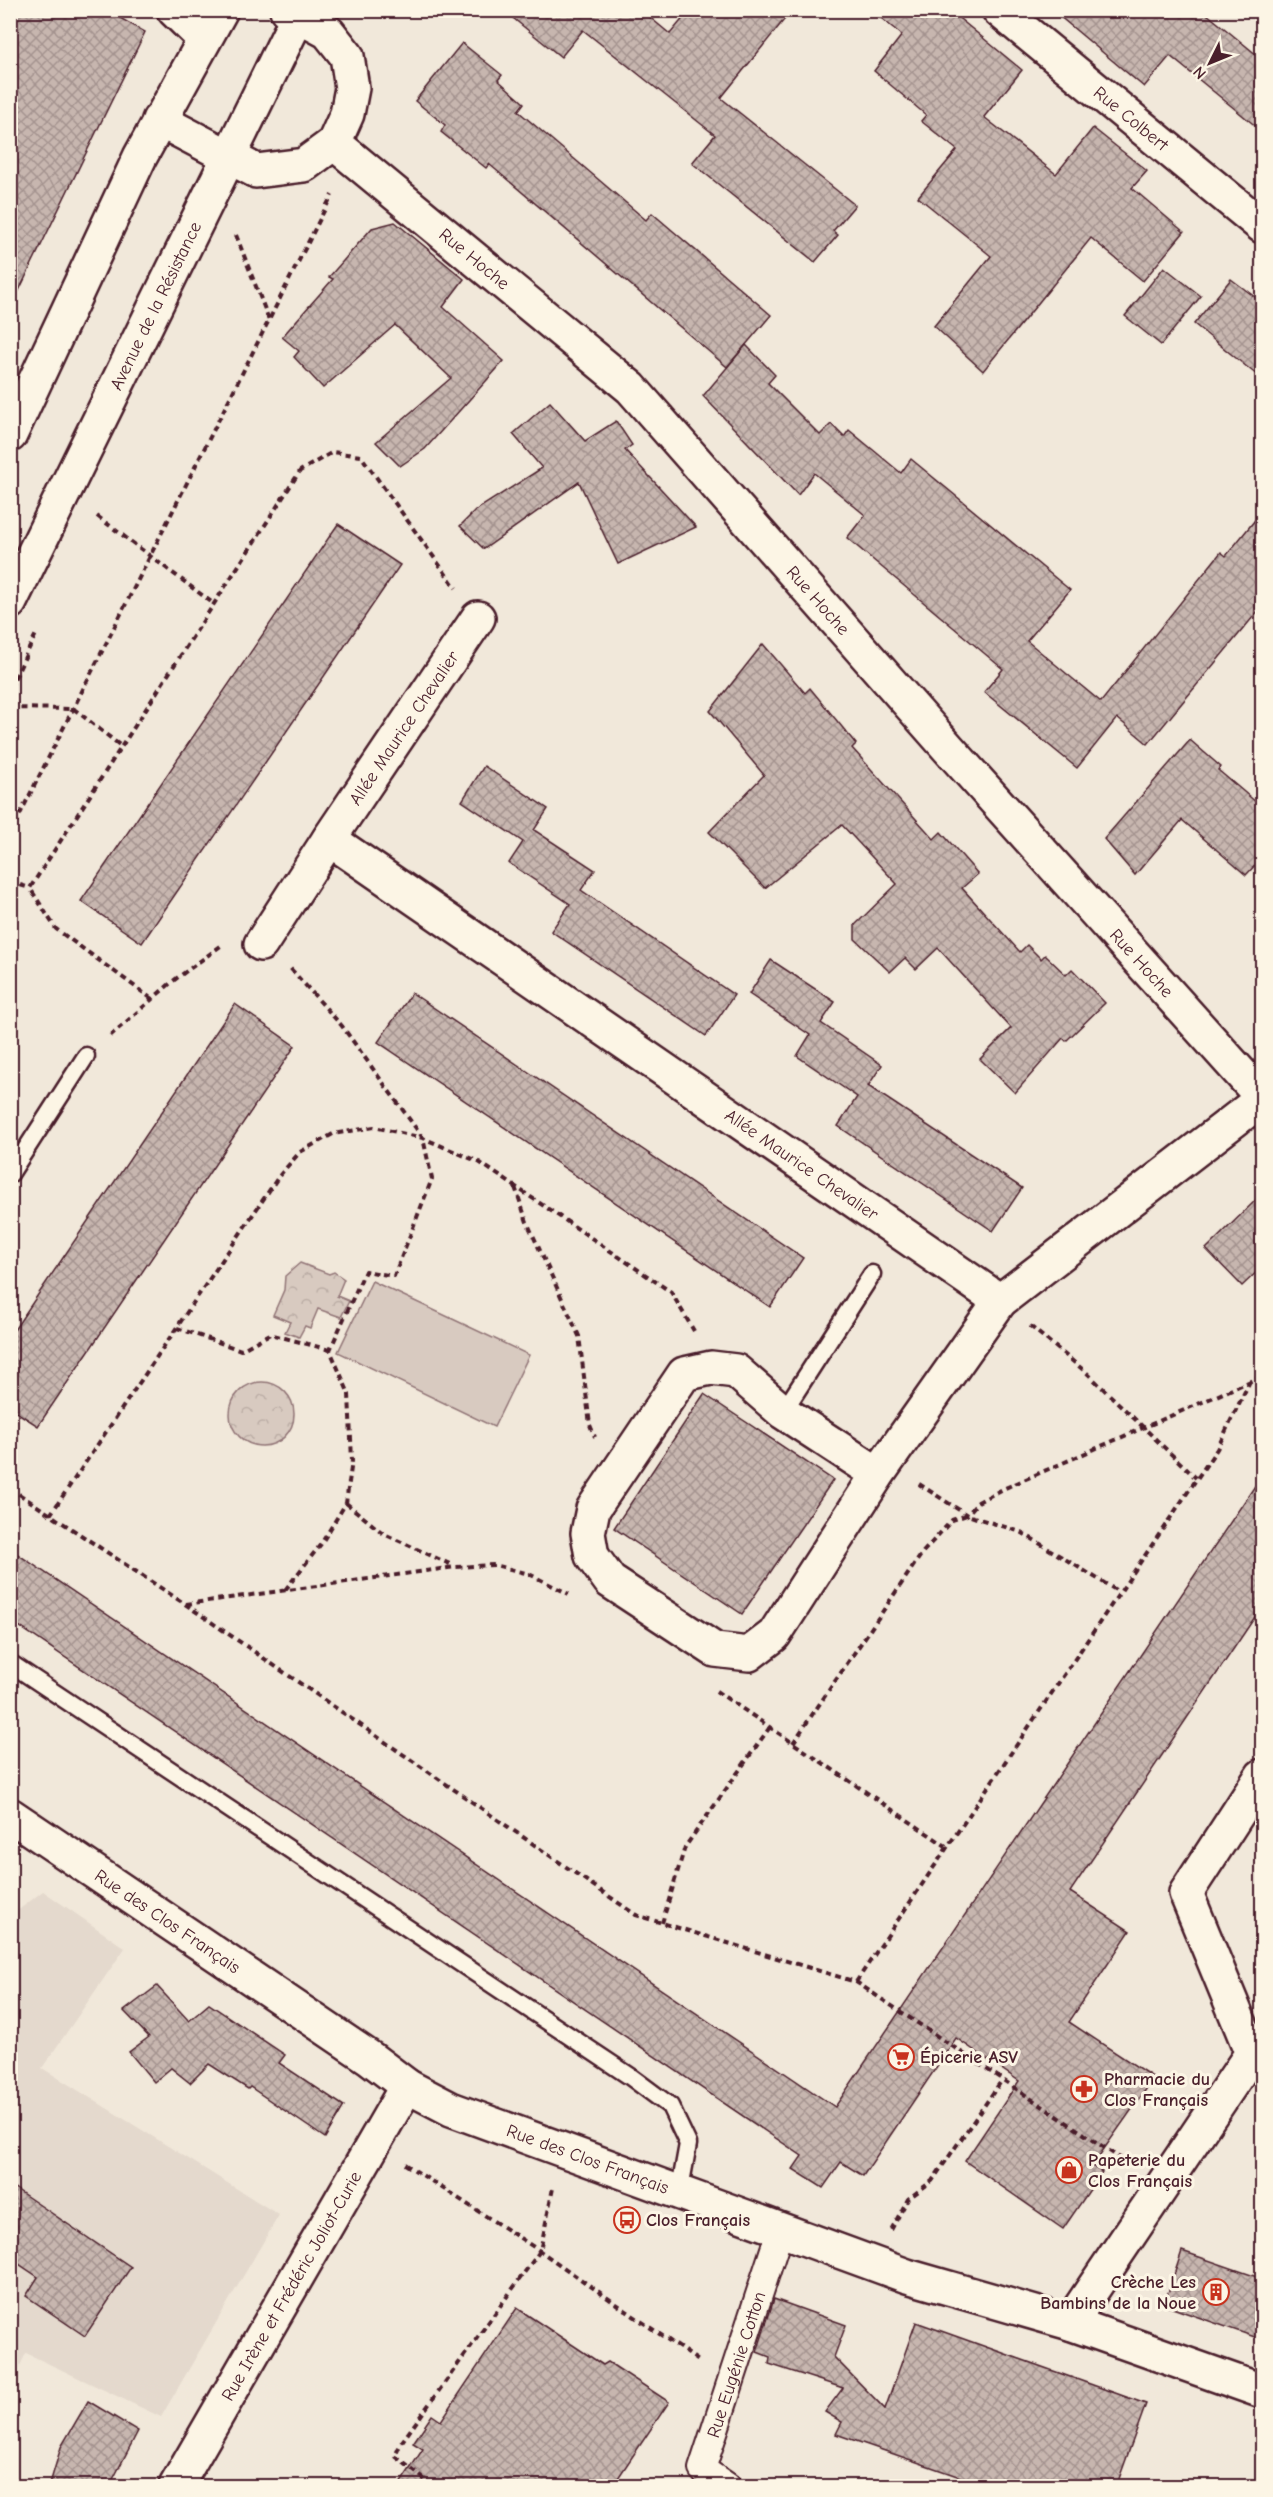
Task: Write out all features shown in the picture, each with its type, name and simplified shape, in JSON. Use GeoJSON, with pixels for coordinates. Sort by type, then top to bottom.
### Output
{"type":"FeatureCollection","features":[{"type":"Feature","properties":{"kind":"street"},"geometry":{"type":"LineString","coordinates":[[174,10],[204,39]]}},
{"type":"Feature","properties":{"kind":"street"},"geometry":{"type":"LineString","coordinates":[[10,435],[159,120],[221,10]]}},
{"type":"Feature","properties":{"kind":"street","name":"Rue Colbert"},"geometry":{"type":"LineString","coordinates":[[999,10],[1263,226]]}},
{"type":"Feature","properties":{"kind":"street"},"geometry":{"type":"LineString","coordinates":[[159,120],[256,171],[304,165],[343,150],[352,88],[347,56],[328,32],[295,12]]}},
{"type":"Feature","properties":{"kind":"street","name":"Avenue de la Résistance"},"geometry":{"type":"LineString","coordinates":[[10,602],[230,156],[295,12]]}},
{"type":"Feature","properties":{"kind":"street","name":"Rue Hoche"},"geometry":{"type":"LineString","coordinates":[[343,150],[632,388],[942,740],[1263,1098]]}},
{"type":"Feature","properties":{"kind":"street","name":"Allée Maurice Chevalier"},"geometry":{"type":"LineString","coordinates":[[261,944],[478,618]]}},
{"type":"Feature","properties":{"kind":"street","name":"Allée Maurice Chevalier"},"geometry":{"type":"LineString","coordinates":[[329,839],[1000,1301]]}},
{"type":"Feature","properties":{"kind":"street"},"geometry":{"type":"LineString","coordinates":[[882,1468],[783,1412],[736,1371],[711,1368],[684,1374],[593,1509],[588,1533],[592,1556],[610,1581],[715,1650],[749,1654],[774,1635],[882,1468],[1000,1301],[1263,1098]]}},
{"type":"Feature","properties":{"kind":"street"},"geometry":{"type":"LineString","coordinates":[[1070,2323],[1252,2053],[1186,1893],[1263,1776]]}},
{"type":"Feature","properties":{"kind":"street","name":"Rue des Clos Français"},"geometry":{"type":"LineString","coordinates":[[10,1815],[370,2058],[407,2086],[451,2109],[872,2264],[1070,2323],[1263,2391]]}},
{"type":"Feature","properties":{"kind":"street","name":"Rue Irène et Frédéric Joliot-Curie"},"geometry":{"type":"LineString","coordinates":[[176,2487],[407,2086]]}},
{"type":"Feature","properties":{"kind":"street","name":"Rue Eugénie Cotton"},"geometry":{"type":"LineString","coordinates":[[727,2487],[702,2469],[780,2231]]}},
{"type":"Feature","properties":{"kind":"lane"},"geometry":{"type":"LineString","coordinates":[[10,1174],[86,1056]]}},
{"type":"Feature","properties":{"kind":"lane"},"geometry":{"type":"LineString","coordinates":[[783,1412],[872,1274]]}},
{"type":"Feature","properties":{"kind":"lane"},"geometry":{"type":"LineString","coordinates":[[10,1663],[631,2077],[670,2106],[688,2144],[679,2194]]}},
{"type":"Feature","properties":{"kind":"path"},"geometry":{"type":"LineString","coordinates":[[10,834],[269,321],[343,150]]}},
{"type":"Feature","properties":{"kind":"path"},"geometry":{"type":"LineString","coordinates":[[232,226],[269,321]]}},
{"type":"Feature","properties":{"kind":"path"},"geometry":{"type":"LineString","coordinates":[[30,888],[300,471],[333,452],[360,456],[478,618]]}},
{"type":"Feature","properties":{"kind":"path"},"geometry":{"type":"LineString","coordinates":[[94,514],[214,604]]}},
{"type":"Feature","properties":{"kind":"path"},"geometry":{"type":"LineString","coordinates":[[10,708],[74,709],[122,747]]}},
{"type":"Feature","properties":{"kind":"path"},"geometry":{"type":"LineString","coordinates":[[10,882],[30,888],[56,929],[152,999]]}},
{"type":"Feature","properties":{"kind":"path"},"geometry":{"type":"LineString","coordinates":[[86,1056],[152,999],[221,945],[261,944],[298,975],[342,1026],[423,1138],[432,1179],[394,1276],[365,1271],[330,1350],[349,1394],[352,1461],[346,1503],[321,1544],[285,1590]]}},
{"type":"Feature","properties":{"kind":"path"},"geometry":{"type":"LineString","coordinates":[[51,1515],[279,1176],[300,1152],[333,1134],[374,1127],[423,1138],[479,1162],[671,1292],[690,1322],[711,1368]]}},
{"type":"Feature","properties":{"kind":"path"},"geometry":{"type":"LineString","coordinates":[[515,1187],[527,1222],[579,1336],[590,1425],[613,1479]]}},
{"type":"Feature","properties":{"kind":"path"},"geometry":{"type":"LineString","coordinates":[[1000,1301],[1088,1373],[1196,1478]]}},
{"type":"Feature","properties":{"kind":"path"},"geometry":{"type":"LineString","coordinates":[[177,1328],[241,1350],[270,1334],[330,1350]]}},
{"type":"Feature","properties":{"kind":"path"},"geometry":{"type":"LineString","coordinates":[[793,1743],[923,1552],[952,1520],[967,1515],[978,1502],[1143,1427],[1263,1376]]}},
{"type":"Feature","properties":{"kind":"path"},"geometry":{"type":"LineString","coordinates":[[856,1982],[1216,1449],[1250,1381]]}},
{"type":"Feature","properties":{"kind":"path"},"geometry":{"type":"LineString","coordinates":[[882,1468],[967,1515],[1021,1532],[1119,1592]]}},
{"type":"Feature","properties":{"kind":"path"},"geometry":{"type":"LineString","coordinates":[[10,1488],[185,1604],[636,1915],[856,1982],[1163,2185]]}},
{"type":"Feature","properties":{"kind":"path"},"geometry":{"type":"LineString","coordinates":[[346,1503],[384,1534],[455,1567]]}},
{"type":"Feature","properties":{"kind":"path"},"geometry":{"type":"LineString","coordinates":[[185,1604],[455,1567],[495,1565],[529,1574],[578,1598]]}},
{"type":"Feature","properties":{"kind":"path"},"geometry":{"type":"LineString","coordinates":[[712,1689],[946,1846]]}},
{"type":"Feature","properties":{"kind":"path"},"geometry":{"type":"LineString","coordinates":[[662,1923],[685,1847],[770,1727]]}},
{"type":"Feature","properties":{"kind":"path"},"geometry":{"type":"LineString","coordinates":[[872,2264],[908,2199],[932,2181],[1002,2080]]}},
{"type":"Feature","properties":{"kind":"path"},"geometry":{"type":"LineString","coordinates":[[373,2143],[540,2251],[730,2383]]}},
{"type":"Feature","properties":{"kind":"path"},"geometry":{"type":"LineString","coordinates":[[433,2487],[394,2456],[401,2443],[540,2251],[560,2150]]}},
{"type":"Feature","properties":{"kind":"shaded area"},"geometry":{"type":"Polygon","coordinates":[[[43,1891],[125,1948],[42,2068],[279,2215],[161,2417],[26,2353],[11,2385],[11,1916],[43,1891]]]}},
{"type":"Feature","properties":{"kind":"green space"},"geometry":{"type":"Polygon","coordinates":[[[300,1263],[329,1274],[334,1272],[344,1279],[337,1296],[349,1301],[341,1317],[318,1309],[310,1328],[305,1326],[299,1337],[285,1332],[290,1322],[273,1315],[284,1290],[285,1276],[300,1263]]]}},
{"type":"Feature","properties":{"kind":"green space"},"geometry":{"type":"Polygon","coordinates":[[[372,1281],[529,1355],[494,1427],[338,1352],[372,1281]]]}},
{"type":"Feature","properties":{"kind":"green space"},"geometry":{"type":"Polygon","coordinates":[[[262,1382],[274,1384],[285,1391],[292,1402],[294,1414],[292,1426],[285,1437],[274,1444],[262,1446],[250,1444],[239,1437],[232,1426],[230,1414],[232,1402],[239,1391],[250,1384],[262,1382]]]}},
{"type":"Feature","properties":{"kind":"building"},"geometry":{"type":"Polygon","coordinates":[[[10,10],[106,10],[145,32],[10,309],[10,10]]]}},
{"type":"Feature","properties":{"kind":"building"},"geometry":{"type":"Polygon","coordinates":[[[503,10],[641,10],[670,34],[690,10],[792,10],[721,98],[855,205],[833,231],[838,235],[815,262],[692,163],[715,135],[583,30],[561,57],[503,10]]]}},
{"type":"Feature","properties":{"kind":"building"},"geometry":{"type":"Polygon","coordinates":[[[871,10],[949,10],[1022,70],[984,117],[1056,174],[1093,128],[1147,171],[1132,188],[1184,232],[1143,281],[1091,238],[983,371],[934,326],[991,256],[918,197],[957,150],[921,121],[926,115],[874,71],[902,35],[871,10]]]}},
{"type":"Feature","properties":{"kind":"building"},"geometry":{"type":"Polygon","coordinates":[[[1052,10],[1202,10],[1263,60],[1263,132],[1170,56],[1144,87],[1052,10]]]}},
{"type":"Feature","properties":{"kind":"building"},"geometry":{"type":"Polygon","coordinates":[[[462,43],[502,75],[498,80],[524,103],[518,111],[646,220],[652,213],[771,315],[727,367],[489,164],[486,168],[441,132],[445,125],[415,101],[462,43]]]}},
{"type":"Feature","properties":{"kind":"building"},"geometry":{"type":"Polygon","coordinates":[[[395,222],[464,279],[443,307],[504,361],[425,449],[400,466],[376,442],[451,378],[395,325],[323,388],[294,357],[299,351],[282,337],[333,279],[329,277],[372,228],[395,222]]]}},
{"type":"Feature","properties":{"kind":"building"},"geometry":{"type":"Polygon","coordinates":[[[1164,267],[1201,296],[1161,345],[1125,316],[1164,267]]]}},
{"type":"Feature","properties":{"kind":"building"},"geometry":{"type":"Polygon","coordinates":[[[1231,279],[1263,303],[1263,380],[1194,324],[1231,279]]]}},
{"type":"Feature","properties":{"kind":"building"},"geometry":{"type":"Polygon","coordinates":[[[746,345],[775,375],[768,383],[820,435],[831,424],[844,437],[849,430],[901,473],[911,459],[1070,590],[1027,641],[1101,702],[1221,552],[1226,556],[1263,510],[1263,605],[1148,744],[1117,718],[1077,768],[984,692],[1003,669],[847,538],[865,515],[814,473],[798,495],[703,396],[746,345]]]}},
{"type":"Feature","properties":{"kind":"building"},"geometry":{"type":"Polygon","coordinates":[[[550,402],[585,441],[616,421],[632,445],[625,450],[696,527],[618,564],[579,482],[484,549],[460,526],[476,510],[542,468],[513,434],[550,402]]]}},
{"type":"Feature","properties":{"kind":"building"},"geometry":{"type":"Polygon","coordinates":[[[338,524],[400,565],[142,943],[81,901],[338,524]]]}},
{"type":"Feature","properties":{"kind":"building"},"geometry":{"type":"Polygon","coordinates":[[[763,644],[805,693],[810,688],[856,744],[852,748],[934,839],[941,832],[978,874],[962,888],[1020,952],[1027,945],[1041,959],[1045,955],[1066,975],[1072,969],[1105,1003],[1066,1041],[1063,1038],[1015,1093],[980,1059],[1011,1028],[938,948],[916,969],[905,958],[890,972],[855,939],[855,925],[897,884],[842,825],[765,888],[709,832],[764,775],[710,711],[763,644]]]}},
{"type":"Feature","properties":{"kind":"building"},"geometry":{"type":"Polygon","coordinates":[[[1190,740],[1221,767],[1218,770],[1263,808],[1263,857],[1246,875],[1182,820],[1135,875],[1104,839],[1190,740]]]}},
{"type":"Feature","properties":{"kind":"building"},"geometry":{"type":"Polygon","coordinates":[[[484,766],[548,809],[534,830],[595,870],[581,890],[734,995],[706,1036],[551,931],[570,904],[509,863],[523,842],[462,801],[484,766]]]}},
{"type":"Feature","properties":{"kind":"building"},"geometry":{"type":"Polygon","coordinates":[[[771,960],[835,1002],[821,1023],[882,1065],[868,1086],[1022,1188],[993,1231],[838,1126],[857,1097],[797,1056],[810,1035],[749,994],[771,960]]]}},
{"type":"Feature","properties":{"kind":"building"},"geometry":{"type":"Polygon","coordinates":[[[412,993],[803,1258],[770,1307],[378,1042],[412,993]]]}},
{"type":"Feature","properties":{"kind":"building"},"geometry":{"type":"Polygon","coordinates":[[[235,1004],[295,1046],[38,1426],[10,1408],[10,1336],[235,1004]]]}},
{"type":"Feature","properties":{"kind":"building"},"geometry":{"type":"Polygon","coordinates":[[[1263,1193],[1263,1266],[1242,1286],[1206,1249],[1263,1193]]]}},
{"type":"Feature","properties":{"kind":"building"},"geometry":{"type":"Polygon","coordinates":[[[704,1394],[833,1480],[742,1614],[614,1528],[704,1394]]]}},
{"type":"Feature","properties":{"kind":"building"},"geometry":{"type":"Polygon","coordinates":[[[1263,1474],[1263,1605],[1070,1892],[1130,1931],[1069,2022],[1154,2078],[1092,2166],[1102,2172],[1063,2229],[965,2161],[1019,2081],[956,2038],[863,2176],[841,2162],[823,2188],[793,2169],[802,2156],[10,1620],[10,1549],[835,2107],[1263,1474]]]}},
{"type":"Feature","properties":{"kind":"building"},"geometry":{"type":"Polygon","coordinates":[[[157,1986],[189,2021],[209,2004],[285,2055],[279,2063],[344,2106],[325,2138],[250,2087],[248,2089],[209,2064],[190,2083],[171,2068],[154,2082],[129,2052],[149,2037],[124,2011],[157,1986]]]}},
{"type":"Feature","properties":{"kind":"building"},"geometry":{"type":"Polygon","coordinates":[[[10,2185],[131,2267],[85,2336],[26,2296],[38,2277],[10,2258],[10,2185]]]}},
{"type":"Feature","properties":{"kind":"building","name":"Crèche Les Bambins de la Noue"},"geometry":{"type":"Polygon","coordinates":[[[1182,2251],[1263,2279],[1263,2340],[1164,2305],[1182,2251]]]}},
{"type":"Feature","properties":{"kind":"building"},"geometry":{"type":"Polygon","coordinates":[[[774,2299],[846,2325],[834,2357],[885,2409],[916,2322],[1146,2404],[1116,2487],[989,2487],[836,2434],[842,2422],[825,2412],[843,2388],[769,2364],[770,2357],[757,2352],[774,2299]]]}},
{"type":"Feature","properties":{"kind":"building"},"geometry":{"type":"Polygon","coordinates":[[[517,2308],[603,2365],[608,2362],[669,2402],[612,2487],[398,2487],[423,2449],[413,2443],[432,2415],[441,2421],[517,2308]]]}},
{"type":"Feature","properties":{"kind":"building"},"geometry":{"type":"Polygon","coordinates":[[[88,2401],[138,2431],[109,2487],[49,2487],[61,2447],[88,2401]]]}},
{"type":"Feature","properties":{"kind":"place","name":"Épicerie ASV"},"geometry":{"type":"Point","coordinates":[901,2057]}},
{"type":"Feature","properties":{"kind":"place","name":"Pharmacie du Clos Français"},"geometry":{"type":"Point","coordinates":[1084,2089]}},
{"type":"Feature","properties":{"kind":"place","name":"Papeterie du Clos Français"},"geometry":{"type":"Point","coordinates":[1069,2170]}},
{"type":"Feature","properties":{"kind":"place","name":"Clos Français"},"geometry":{"type":"Point","coordinates":[627,2220]}},
{"type":"Feature","properties":{"kind":"place","name":"Crèche Les Bambins de la Noue"},"geometry":{"type":"Point","coordinates":[1216,2292]}}]}
